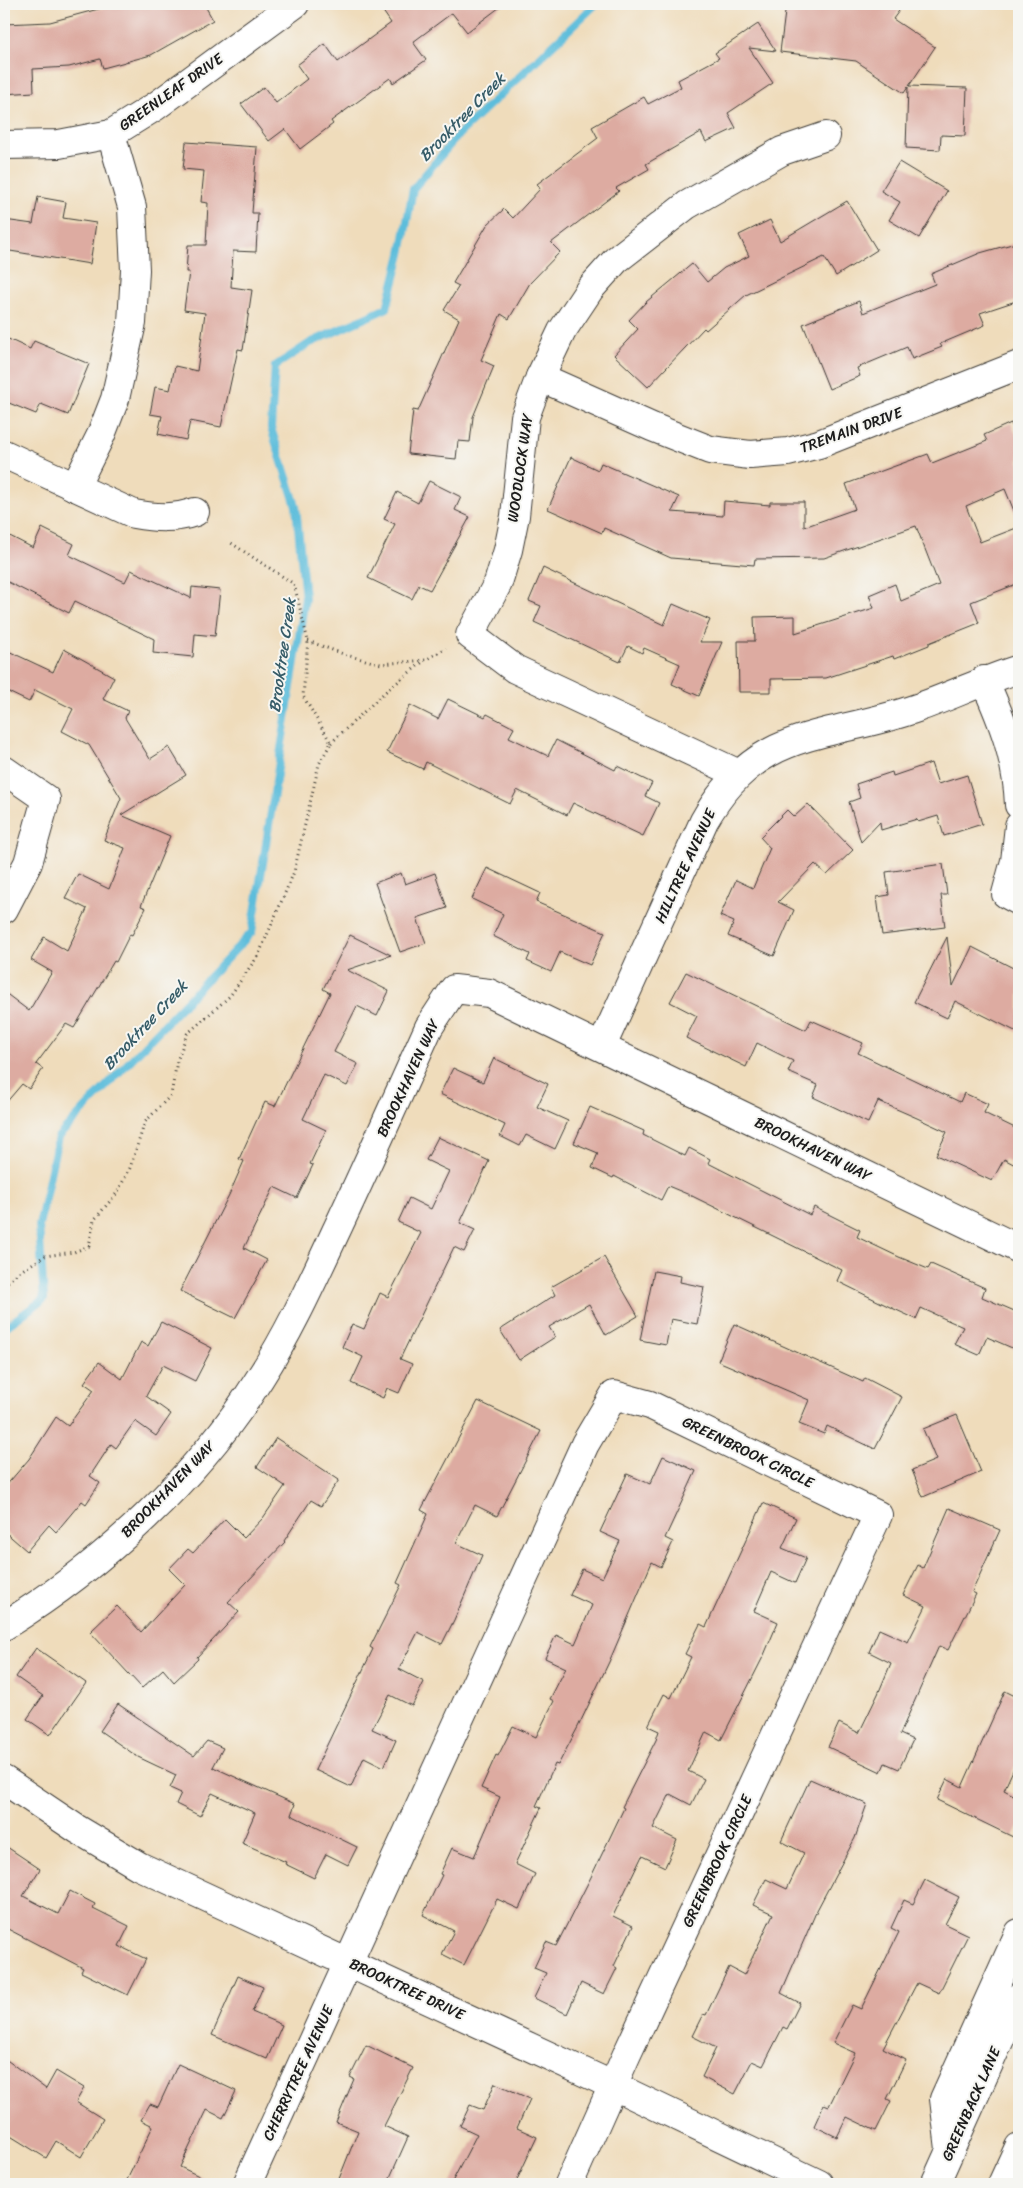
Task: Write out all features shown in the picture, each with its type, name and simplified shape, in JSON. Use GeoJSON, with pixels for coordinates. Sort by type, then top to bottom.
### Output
{"type":"FeatureCollection","features":[{"type":"Feature","properties":{"kind":"street","name":"GREENLEAF DRIVE"},"geometry":{"type":"LineString","coordinates":[[4,145],[59,144],[111,134],[156,106],[279,8]]}},
{"type":"Feature","properties":{"kind":"street"},"geometry":{"type":"LineString","coordinates":[[75,488],[101,435],[114,399],[132,323],[135,270],[132,207],[111,134]]}},
{"type":"Feature","properties":{"kind":"street","name":"WOODLOCK WAY"},"geometry":{"type":"LineString","coordinates":[[739,774],[515,669],[470,636],[498,583],[508,550],[514,516],[525,417],[540,377],[562,331],[590,289],[616,260],[687,205],[782,151],[826,136]]}},
{"type":"Feature","properties":{"kind":"street","name":"TREMAIN DRIVE"},"geometry":{"type":"LineString","coordinates":[[540,377],[652,427],[710,450],[750,455],[788,452],[819,444],[1019,365]]}},
{"type":"Feature","properties":{"kind":"street"},"geometry":{"type":"LineString","coordinates":[[4,454],[134,514],[170,517],[196,512]]}},
{"type":"Feature","properties":{"kind":"street","name":"HILLTREE AVENUE"},"geometry":{"type":"LineString","coordinates":[[602,1046],[704,821],[713,805],[739,774],[755,761],[788,743],[916,709],[984,680],[1019,669]]}},
{"type":"Feature","properties":{"kind":"street"},"geometry":{"type":"LineString","coordinates":[[984,680],[1008,739],[1018,779],[1019,805]]}},
{"type":"Feature","properties":{"kind":"street"},"geometry":{"type":"LineString","coordinates":[[4,770],[46,799],[28,863],[4,909]]}},
{"type":"Feature","properties":{"kind":"street"},"geometry":{"type":"LineString","coordinates":[[1019,826],[1015,861],[1006,894],[1019,901]]}},
{"type":"Feature","properties":{"kind":"street","name":"BROOKHAVEN WAY"},"geometry":{"type":"LineString","coordinates":[[4,1626],[37,1605],[105,1555],[198,1462],[234,1416],[260,1379],[291,1325],[429,1027],[454,989],[490,992],[1019,1249]]}},
{"type":"Feature","properties":{"kind":"street","name":"GREENBROOK CIRCLE"},"geometry":{"type":"LineString","coordinates":[[349,1962],[585,1444],[614,1395],[650,1405],[878,1515],[614,2086]]}},
{"type":"Feature","properties":{"kind":"street","name":"BROOKTREE DRIVE"},"geometry":{"type":"LineString","coordinates":[[4,1780],[78,1829],[139,1866],[614,2086],[818,2184]]}},
{"type":"Feature","properties":{"kind":"street"},"geometry":{"type":"LineString","coordinates":[[950,2149],[944,2099],[1019,1933]]}},
{"type":"Feature","properties":{"kind":"street","name":"CHERRYTREE AVENUE"},"geometry":{"type":"LineString","coordinates":[[247,2184],[349,1962]]}},
{"type":"Feature","properties":{"kind":"street","name":"GREENBACK LANE"},"geometry":{"type":"LineString","coordinates":[[935,2184],[1019,1997]]}},
{"type":"Feature","properties":{"kind":"street"},"geometry":{"type":"LineString","coordinates":[[569,2184],[614,2086]]}},
{"type":"Feature","properties":{"kind":"street"},"geometry":{"type":"LineString","coordinates":[[1002,2184],[1019,2147]]}},
{"type":"Feature","properties":{"kind":"path"},"geometry":{"type":"LineString","coordinates":[[232,543],[294,584],[308,641],[303,696],[331,742]]}},
{"type":"Feature","properties":{"kind":"path"},"geometry":{"type":"LineString","coordinates":[[308,641],[346,655],[381,664],[426,660]]}},
{"type":"Feature","properties":{"kind":"path"},"geometry":{"type":"LineString","coordinates":[[4,1285],[19,1272],[45,1256],[74,1252],[89,1246],[94,1220],[117,1193],[130,1168],[145,1122],[172,1095],[177,1061],[187,1034],[230,996],[259,954],[294,872],[319,764],[331,742],[385,692],[426,660],[446,648]]}},
{"type":"Feature","properties":{"kind":"building"},"geometry":{"type":"Polygon","coordinates":[[[117,4],[204,4],[213,20],[151,55],[103,68],[100,59],[69,67],[33,69],[34,92],[4,94],[4,24],[50,22],[117,4]]]}},
{"type":"Feature","properties":{"kind":"building"},"geometry":{"type":"Polygon","coordinates":[[[378,4],[504,4],[467,32],[452,13],[413,42],[426,60],[393,83],[390,78],[331,121],[333,124],[300,149],[285,129],[269,141],[241,104],[264,87],[276,103],[307,79],[297,65],[325,44],[338,62],[391,23],[378,4]]]}},
{"type":"Feature","properties":{"kind":"building"},"geometry":{"type":"Polygon","coordinates":[[[786,4],[904,4],[893,19],[935,47],[909,86],[967,88],[965,136],[941,135],[940,150],[906,148],[908,87],[904,93],[856,61],[780,52],[786,4]]]}},
{"type":"Feature","properties":{"kind":"building"},"geometry":{"type":"Polygon","coordinates":[[[758,24],[776,51],[749,48],[773,83],[728,113],[736,128],[706,142],[701,132],[646,164],[649,169],[616,188],[619,191],[551,243],[560,252],[530,283],[509,319],[501,314],[481,360],[494,366],[473,417],[470,442],[458,441],[456,459],[408,454],[413,410],[418,411],[459,319],[444,310],[459,286],[453,283],[487,225],[504,209],[513,218],[540,189],[537,184],[598,138],[592,127],[644,97],[648,104],[681,87],[678,80],[719,58],[715,53],[758,24]]]}},
{"type":"Feature","properties":{"kind":"building"},"geometry":{"type":"Polygon","coordinates":[[[186,142],[257,147],[252,213],[258,213],[256,252],[233,251],[231,287],[252,290],[243,350],[238,349],[221,427],[190,421],[186,440],[158,434],[162,416],[150,414],[155,387],[170,390],[175,366],[197,371],[205,313],[184,310],[189,272],[186,272],[188,245],[206,245],[208,203],[201,202],[204,171],[183,169],[186,142]]]}},
{"type":"Feature","properties":{"kind":"building"},"geometry":{"type":"Polygon","coordinates":[[[899,162],[947,191],[919,238],[889,220],[900,202],[881,191],[899,162]]]}},
{"type":"Feature","properties":{"kind":"building"},"geometry":{"type":"Polygon","coordinates":[[[38,197],[66,202],[63,218],[96,223],[90,264],[4,250],[4,220],[33,224],[38,197]]]}},
{"type":"Feature","properties":{"kind":"building"},"geometry":{"type":"Polygon","coordinates":[[[847,201],[877,250],[836,276],[824,257],[746,295],[706,330],[704,328],[648,387],[614,355],[638,329],[629,320],[646,302],[692,264],[707,282],[724,268],[749,256],[739,235],[770,220],[780,241],[847,201]]]}},
{"type":"Feature","properties":{"kind":"building"},"geometry":{"type":"Polygon","coordinates":[[[1019,242],[1019,300],[980,313],[985,325],[940,344],[942,347],[912,359],[907,347],[857,368],[860,376],[829,389],[803,324],[859,301],[863,313],[935,284],[931,274],[980,253],[1019,242]]]}},
{"type":"Feature","properties":{"kind":"building"},"geometry":{"type":"Polygon","coordinates":[[[4,337],[30,349],[34,341],[89,364],[68,415],[41,404],[36,414],[4,401],[4,337]]]}},
{"type":"Feature","properties":{"kind":"building"},"geometry":{"type":"Polygon","coordinates":[[[1011,423],[1019,441],[1019,523],[1005,489],[966,506],[980,542],[1019,527],[1019,583],[971,602],[979,623],[929,643],[929,645],[894,659],[893,656],[826,678],[771,679],[771,692],[739,692],[738,641],[755,641],[754,617],[795,616],[795,633],[874,608],[869,595],[895,584],[901,601],[939,585],[916,526],[824,558],[755,559],[754,565],[671,558],[604,528],[602,533],[548,509],[571,457],[598,470],[601,463],[679,497],[672,512],[723,516],[724,501],[770,505],[770,502],[804,502],[804,527],[855,509],[846,484],[928,454],[932,463],[987,441],[984,435],[1011,423]]]}},
{"type":"Feature","properties":{"kind":"building"},"geometry":{"type":"Polygon","coordinates":[[[429,481],[461,497],[455,510],[470,517],[430,590],[419,585],[412,599],[368,578],[395,524],[384,519],[397,492],[418,503],[429,481]]]}},
{"type":"Feature","properties":{"kind":"building"},"geometry":{"type":"Polygon","coordinates":[[[42,528],[74,544],[69,555],[125,582],[131,570],[191,598],[192,587],[220,590],[215,636],[195,634],[193,657],[153,653],[154,639],[75,601],[69,613],[4,580],[4,533],[33,548],[42,528]]]}},
{"type":"Feature","properties":{"kind":"building"},"geometry":{"type":"Polygon","coordinates":[[[543,568],[664,625],[673,604],[710,620],[700,642],[722,642],[699,696],[672,684],[680,664],[644,648],[642,653],[628,646],[620,662],[534,622],[541,606],[529,601],[543,568]]]}},
{"type":"Feature","properties":{"kind":"building"},"geometry":{"type":"Polygon","coordinates":[[[4,649],[53,672],[64,649],[114,677],[103,699],[128,711],[125,718],[150,759],[169,747],[186,775],[121,815],[170,836],[141,906],[146,908],[116,962],[114,961],[74,1028],[66,1024],[36,1064],[43,1069],[29,1089],[22,1084],[4,1105],[4,992],[29,1011],[52,972],[31,960],[44,937],[67,951],[87,909],[65,898],[78,874],[109,889],[125,848],[104,840],[121,798],[89,745],[62,731],[73,709],[35,690],[29,702],[4,690],[4,649]]]}},
{"type":"Feature","properties":{"kind":"building"},"geometry":{"type":"Polygon","coordinates":[[[448,699],[485,717],[487,714],[514,728],[509,737],[548,756],[556,740],[615,770],[617,766],[652,783],[645,796],[659,803],[643,836],[573,803],[567,815],[517,790],[510,804],[426,762],[423,769],[387,752],[410,705],[438,719],[448,699]]]}},
{"type":"Feature","properties":{"kind":"building"},"geometry":{"type":"Polygon","coordinates":[[[931,763],[938,784],[967,775],[982,824],[944,836],[938,816],[918,822],[917,819],[881,830],[880,822],[861,842],[849,802],[860,798],[856,784],[892,772],[893,776],[931,763]]]}},
{"type":"Feature","properties":{"kind":"building"},"geometry":{"type":"Polygon","coordinates":[[[808,804],[853,850],[827,875],[815,864],[778,902],[794,910],[774,956],[728,936],[734,922],[720,916],[736,880],[753,888],[770,848],[760,837],[787,810],[794,817],[808,804]]]}},
{"type":"Feature","properties":{"kind":"building"},"geometry":{"type":"Polygon","coordinates":[[[943,864],[947,895],[941,895],[945,927],[882,935],[877,897],[889,895],[886,872],[943,864]]]}},
{"type":"Feature","properties":{"kind":"building"},"geometry":{"type":"Polygon","coordinates":[[[487,868],[540,893],[536,902],[605,932],[590,965],[560,952],[551,972],[527,961],[530,954],[493,936],[503,914],[472,899],[487,868]]]}},
{"type":"Feature","properties":{"kind":"building"},"geometry":{"type":"Polygon","coordinates":[[[401,873],[405,884],[435,873],[447,908],[417,918],[426,943],[400,952],[375,883],[401,873]]]}},
{"type":"Feature","properties":{"kind":"building"},"geometry":{"type":"Polygon","coordinates":[[[350,935],[391,955],[347,970],[389,991],[377,1016],[357,1006],[334,1052],[358,1064],[347,1086],[324,1075],[303,1119],[326,1130],[310,1164],[313,1165],[297,1198],[274,1187],[244,1248],[267,1260],[235,1318],[180,1291],[229,1195],[244,1161],[239,1159],[265,1102],[275,1106],[330,993],[323,989],[350,935]]]}},
{"type":"Feature","properties":{"kind":"building"},"geometry":{"type":"Polygon","coordinates":[[[947,937],[953,986],[972,947],[1019,971],[1019,1033],[955,1001],[947,1018],[914,1002],[947,937]]]}},
{"type":"Feature","properties":{"kind":"building"},"geometry":{"type":"Polygon","coordinates":[[[686,972],[806,1030],[811,1020],[863,1043],[858,1053],[960,1102],[964,1093],[988,1104],[984,1113],[1019,1130],[1019,1167],[1004,1159],[992,1181],[936,1155],[947,1132],[878,1101],[868,1123],[813,1097],[818,1085],[788,1072],[793,1061],[757,1043],[746,1067],[686,1038],[697,1016],[670,1002],[686,972]]]}},
{"type":"Feature","properties":{"kind":"building"},"geometry":{"type":"Polygon","coordinates":[[[494,1058],[548,1084],[537,1107],[568,1121],[555,1149],[526,1135],[520,1146],[500,1136],[505,1125],[440,1094],[453,1068],[483,1082],[494,1058]]]}},
{"type":"Feature","properties":{"kind":"building"},"geometry":{"type":"Polygon","coordinates":[[[590,1107],[644,1131],[643,1135],[685,1156],[689,1148],[710,1159],[708,1163],[810,1215],[814,1207],[860,1230],[857,1237],[899,1257],[928,1269],[931,1264],[985,1288],[982,1297],[1019,1313],[1019,1351],[987,1337],[979,1355],[954,1344],[963,1327],[921,1308],[916,1319],[892,1308],[837,1281],[842,1270],[692,1196],[668,1186],[661,1200],[614,1176],[613,1178],[592,1168],[598,1153],[574,1143],[590,1107]]]}},
{"type":"Feature","properties":{"kind":"building"},"geometry":{"type":"Polygon","coordinates":[[[438,1137],[489,1161],[460,1223],[475,1230],[464,1252],[454,1247],[400,1359],[412,1364],[399,1393],[387,1388],[383,1398],[351,1383],[363,1357],[342,1347],[352,1324],[364,1329],[380,1293],[388,1297],[421,1233],[398,1222],[409,1198],[431,1209],[449,1171],[426,1160],[438,1137]]]}},
{"type":"Feature","properties":{"kind":"building"},"geometry":{"type":"Polygon","coordinates":[[[604,1257],[638,1316],[606,1335],[589,1304],[549,1327],[555,1337],[519,1360],[500,1330],[555,1295],[551,1287],[604,1257]]]}},
{"type":"Feature","properties":{"kind":"building"},"geometry":{"type":"Polygon","coordinates":[[[654,1271],[681,1276],[680,1282],[704,1287],[697,1324],[671,1319],[666,1345],[640,1340],[654,1271]]]}},
{"type":"Feature","properties":{"kind":"building"},"geometry":{"type":"Polygon","coordinates":[[[161,1322],[212,1348],[195,1381],[163,1365],[146,1396],[171,1414],[156,1436],[135,1421],[116,1448],[111,1444],[90,1476],[100,1483],[86,1504],[82,1501],[56,1532],[49,1525],[27,1551],[4,1531],[4,1488],[29,1459],[56,1417],[68,1426],[94,1390],[84,1383],[99,1362],[122,1379],[141,1342],[148,1346],[161,1322]]]}},
{"type":"Feature","properties":{"kind":"building"},"geometry":{"type":"Polygon","coordinates":[[[734,1324],[863,1382],[865,1378],[902,1397],[875,1449],[827,1426],[824,1434],[799,1424],[809,1400],[718,1361],[734,1324]]]}},
{"type":"Feature","properties":{"kind":"building"},"geometry":{"type":"Polygon","coordinates":[[[478,1401],[541,1431],[497,1516],[475,1505],[456,1543],[482,1555],[454,1620],[442,1644],[418,1632],[399,1669],[424,1682],[412,1706],[390,1695],[372,1729],[396,1740],[384,1767],[364,1757],[351,1787],[315,1770],[373,1649],[370,1647],[401,1585],[397,1583],[428,1514],[421,1510],[478,1401]]]}},
{"type":"Feature","properties":{"kind":"building"},"geometry":{"type":"Polygon","coordinates":[[[957,1415],[981,1472],[923,1497],[912,1470],[936,1460],[923,1429],[957,1415]]]}},
{"type":"Feature","properties":{"kind":"building"},"geometry":{"type":"Polygon","coordinates":[[[276,1438],[339,1480],[321,1506],[311,1500],[285,1542],[228,1602],[239,1612],[197,1657],[198,1659],[174,1682],[163,1669],[142,1688],[90,1632],[117,1606],[141,1632],[185,1585],[169,1569],[188,1549],[193,1553],[225,1519],[244,1538],[263,1518],[285,1486],[257,1467],[276,1438]]]}},
{"type":"Feature","properties":{"kind":"building"},"geometry":{"type":"Polygon","coordinates":[[[663,1456],[696,1471],[665,1538],[673,1542],[661,1567],[652,1562],[609,1662],[558,1765],[555,1764],[536,1806],[541,1808],[515,1864],[535,1874],[519,1909],[497,1899],[464,1965],[442,1954],[454,1931],[423,1915],[442,1875],[440,1874],[452,1848],[474,1857],[500,1797],[481,1788],[496,1755],[498,1756],[513,1726],[536,1737],[554,1701],[550,1699],[566,1668],[545,1658],[556,1635],[575,1644],[592,1605],[570,1595],[582,1569],[602,1578],[620,1541],[600,1532],[627,1474],[650,1484],[663,1456]]]}},
{"type":"Feature","properties":{"kind":"building"},"geometry":{"type":"Polygon","coordinates":[[[763,1503],[796,1518],[782,1548],[806,1558],[795,1583],[771,1572],[754,1611],[778,1622],[764,1655],[721,1740],[706,1732],[688,1771],[704,1779],[691,1805],[670,1794],[653,1828],[677,1840],[665,1867],[642,1856],[613,1916],[633,1926],[614,1966],[617,1968],[604,1994],[581,1983],[567,2014],[534,1998],[546,1973],[534,1968],[546,1942],[556,1946],[591,1877],[624,1808],[622,1807],[656,1740],[659,1731],[648,1726],[664,1694],[671,1698],[691,1657],[685,1654],[700,1624],[706,1627],[763,1503]]]}},
{"type":"Feature","properties":{"kind":"building"},"geometry":{"type":"Polygon","coordinates":[[[949,1508],[1000,1530],[972,1592],[976,1594],[948,1650],[939,1646],[900,1734],[913,1740],[899,1769],[885,1763],[881,1772],[828,1747],[839,1723],[859,1733],[878,1694],[891,1663],[869,1652],[879,1629],[908,1642],[926,1606],[903,1595],[918,1565],[923,1568],[949,1508]]]}},
{"type":"Feature","properties":{"kind":"building"},"geometry":{"type":"Polygon","coordinates":[[[36,1648],[86,1683],[50,1735],[27,1719],[43,1696],[16,1677],[36,1648]]]}},
{"type":"Feature","properties":{"kind":"building"},"geometry":{"type":"Polygon","coordinates":[[[1005,1691],[1019,1698],[1019,1757],[1004,1790],[1019,1798],[1019,1824],[1013,1837],[937,1800],[947,1779],[962,1787],[1005,1691]]]}},
{"type":"Feature","properties":{"kind":"building"},"geometry":{"type":"Polygon","coordinates":[[[118,1704],[194,1756],[207,1741],[223,1748],[213,1767],[295,1804],[291,1815],[357,1847],[348,1865],[326,1854],[314,1878],[285,1864],[286,1862],[242,1843],[255,1813],[212,1793],[200,1816],[176,1804],[181,1793],[170,1788],[176,1775],[138,1757],[100,1731],[118,1704]]]}},
{"type":"Feature","properties":{"kind":"building"},"geometry":{"type":"Polygon","coordinates":[[[810,1779],[867,1804],[855,1838],[817,1910],[781,1993],[800,2003],[787,2029],[783,2027],[763,2066],[752,2061],[735,2094],[702,2077],[716,2048],[692,2036],[703,2014],[706,2015],[729,1967],[744,1975],[773,1914],[753,1905],[766,1879],[787,1889],[804,1853],[781,1841],[810,1779]]]}},
{"type":"Feature","properties":{"kind":"building"},"geometry":{"type":"Polygon","coordinates":[[[4,1845],[40,1869],[23,1896],[58,1914],[70,1891],[95,1904],[93,1908],[129,1926],[119,1946],[146,1959],[128,1995],[81,1972],[83,1968],[4,1927],[4,1845]]]}},
{"type":"Feature","properties":{"kind":"building"},"geometry":{"type":"Polygon","coordinates":[[[925,1880],[959,1897],[945,1924],[968,1935],[939,1993],[917,1983],[883,2048],[906,2060],[887,2099],[891,2101],[876,2131],[847,2117],[837,2137],[814,2126],[824,2104],[829,2106],[855,2053],[833,2043],[852,2005],[861,2009],[899,1932],[891,1928],[904,1900],[913,1904],[925,1880]]]}},
{"type":"Feature","properties":{"kind":"building"},"geometry":{"type":"Polygon","coordinates":[[[238,1976],[263,1987],[252,2012],[282,2025],[267,2059],[212,2035],[238,1976]]]}},
{"type":"Feature","properties":{"kind":"building"},"geometry":{"type":"Polygon","coordinates":[[[366,2045],[413,2068],[384,2126],[408,2137],[387,2184],[337,2184],[358,2131],[336,2122],[354,2079],[350,2077],[366,2045]]]}},
{"type":"Feature","properties":{"kind":"building"},"geometry":{"type":"Polygon","coordinates":[[[4,2058],[46,2089],[56,2071],[84,2088],[76,2102],[103,2119],[81,2157],[56,2141],[46,2158],[4,2132],[4,2058]]]}},
{"type":"Feature","properties":{"kind":"building"},"geometry":{"type":"Polygon","coordinates":[[[178,2064],[236,2091],[223,2118],[207,2110],[180,2167],[216,2184],[125,2184],[153,2126],[141,2120],[150,2104],[158,2107],[178,2064]]]}},
{"type":"Feature","properties":{"kind":"building"},"geometry":{"type":"Polygon","coordinates":[[[495,2083],[530,2099],[517,2128],[537,2137],[515,2184],[451,2184],[477,2134],[460,2126],[470,2105],[483,2110],[495,2083]]]}},
{"type":"Feature","properties":{"kind":"waterway","name":"Brooktree Creek"},"geometry":{"type":"LineString","coordinates":[[4,1328],[44,1299],[39,1226],[58,1137],[252,932],[305,598],[296,506],[271,428],[275,366],[310,343],[387,308],[401,254],[413,189],[460,133],[596,4]]}}]}
